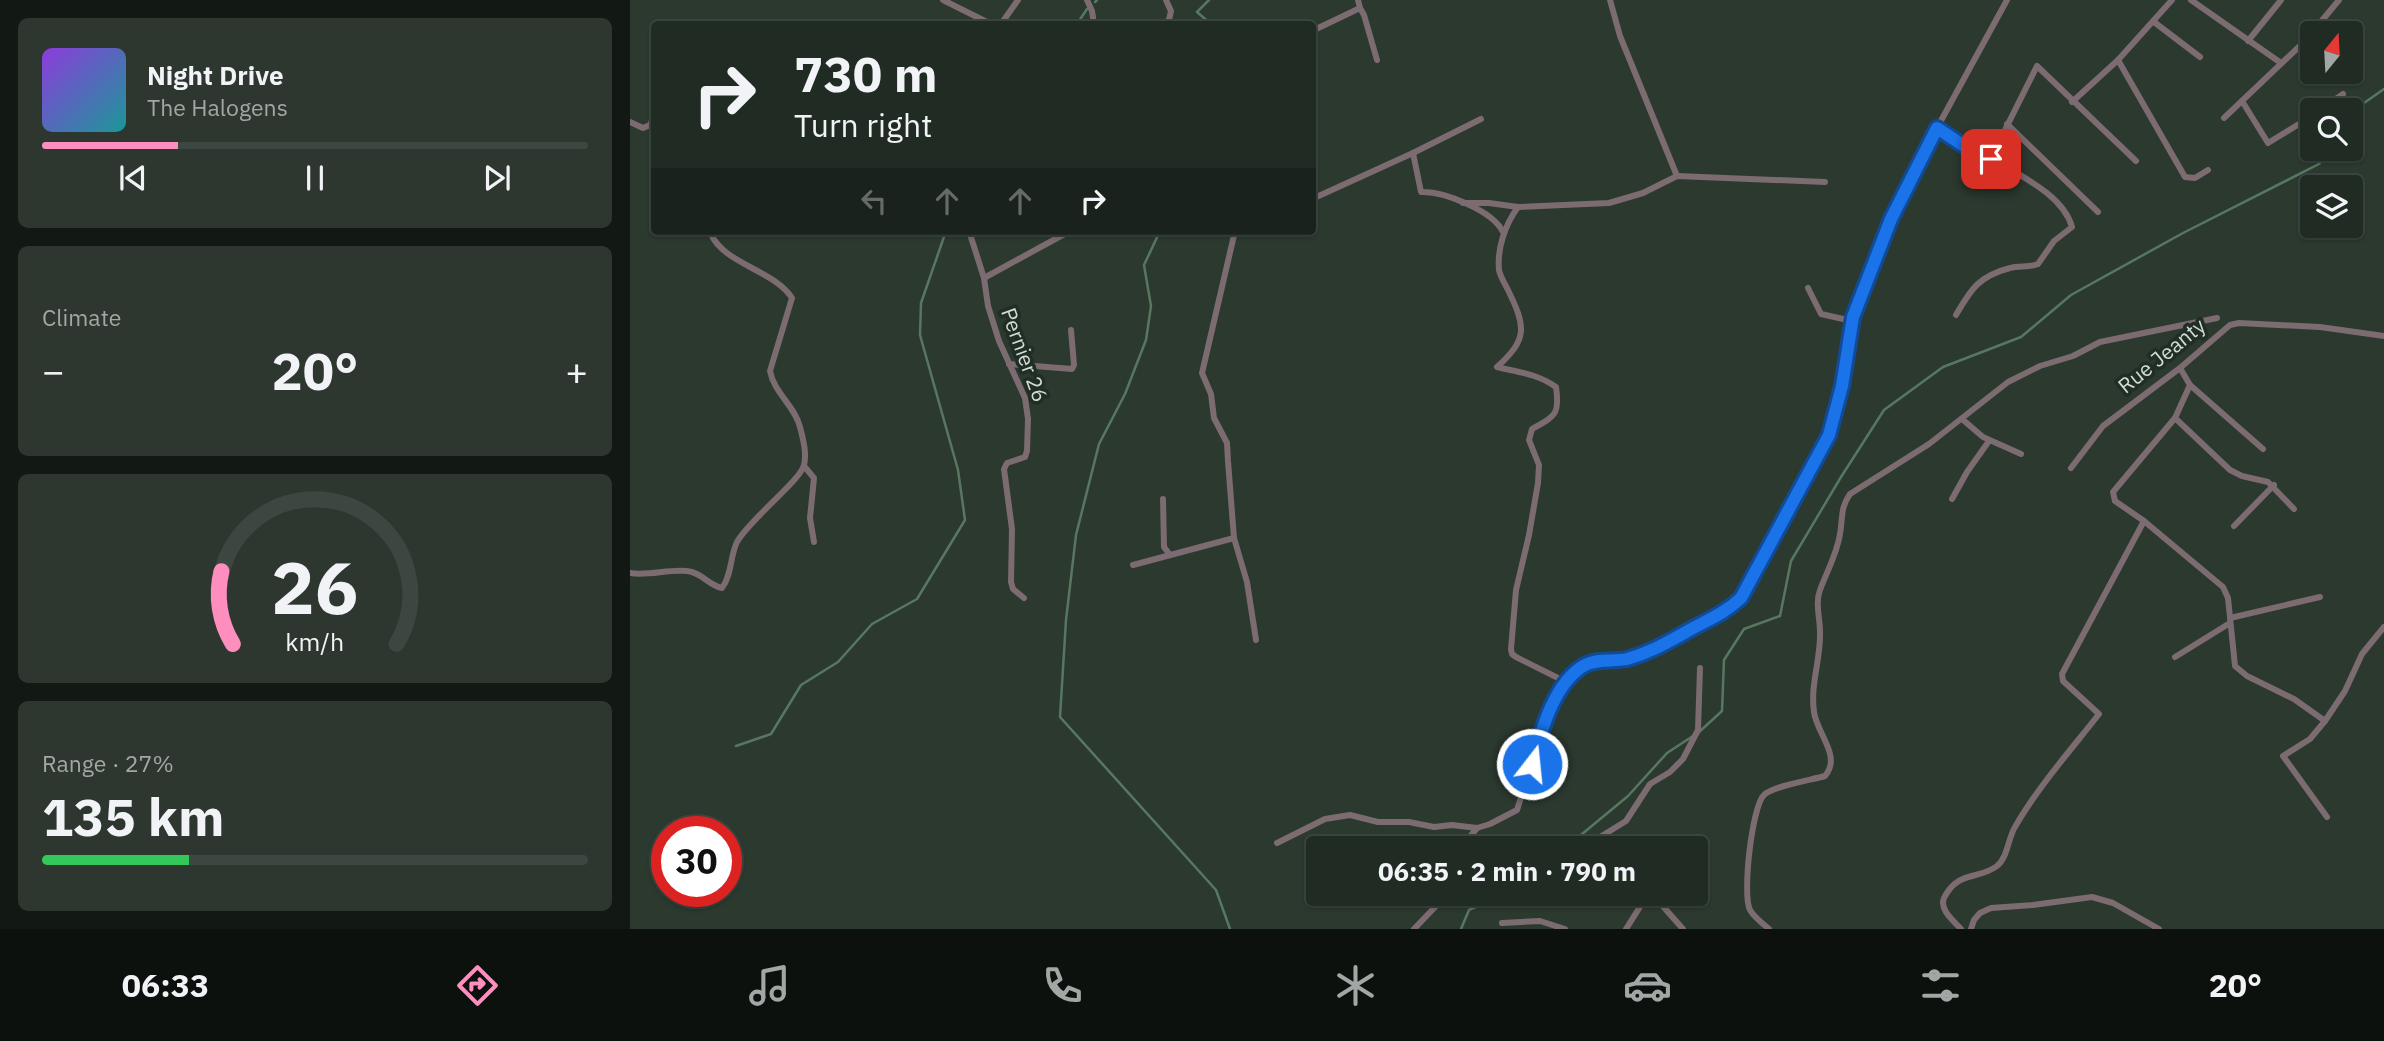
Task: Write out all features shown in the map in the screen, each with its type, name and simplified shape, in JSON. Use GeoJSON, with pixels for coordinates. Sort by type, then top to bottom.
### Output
{"type":"FeatureCollection","features":[{"type":"Feature","properties":{"kind":"street"},"geometry":{"type":"LineString","coordinates":[[943,0],[985,21]]}},
{"type":"Feature","properties":{"kind":"street"},"geometry":{"type":"LineString","coordinates":[[1003,21],[1018,0]]}},
{"type":"Feature","properties":{"kind":"street"},"geometry":{"type":"LineString","coordinates":[[1087,0],[1093,21]]}},
{"type":"Feature","properties":{"kind":"street"},"geometry":{"type":"LineString","coordinates":[[1166,0],[1171,11],[1168,21]]}},
{"type":"Feature","properties":{"kind":"street"},"geometry":{"type":"LineString","coordinates":[[1358,0],[1377,60]]}},
{"type":"Feature","properties":{"kind":"street"},"geometry":{"type":"LineString","coordinates":[[1610,0],[1620,36],[1677,176]]}},
{"type":"Feature","properties":{"kind":"street"},"geometry":{"type":"LineString","coordinates":[[1277,843],[1325,819],[1350,815],[1378,822],[1476,828],[1517,810],[1546,719],[1566,682],[1585,665],[1625,659],[1661,647],[1728,610],[1741,598],[1829,435],[1842,386],[1852,321],[1891,219],[2007,0]]}},
{"type":"Feature","properties":{"kind":"street"},"geometry":{"type":"LineString","coordinates":[[2072,102],[2118,60],[2172,0]]}},
{"type":"Feature","properties":{"kind":"street"},"geometry":{"type":"LineString","coordinates":[[2191,0],[2281,64]]}},
{"type":"Feature","properties":{"kind":"street"},"geometry":{"type":"LineString","coordinates":[[2248,41],[2281,0]]}},
{"type":"Feature","properties":{"kind":"street"},"geometry":{"type":"LineString","coordinates":[[2224,118],[2304,42],[2339,0]]}},
{"type":"Feature","properties":{"kind":"street"},"geometry":{"type":"LineString","coordinates":[[1316,29],[1360,8]]}},
{"type":"Feature","properties":{"kind":"street"},"geometry":{"type":"LineString","coordinates":[[2154,22],[2200,57]]}},
{"type":"Feature","properties":{"kind":"street"},"geometry":{"type":"LineString","coordinates":[[2118,60],[2185,177],[2195,178],[2208,170]]}},
{"type":"Feature","properties":{"kind":"street"},"geometry":{"type":"LineString","coordinates":[[1991,159],[2037,66],[2136,161]]}},
{"type":"Feature","properties":{"kind":"street"},"geometry":{"type":"LineString","coordinates":[[2337,98],[2343,94]]}},
{"type":"Feature","properties":{"kind":"street"},"geometry":{"type":"LineString","coordinates":[[2242,101],[2268,143],[2300,123]]}},
{"type":"Feature","properties":{"kind":"street"},"geometry":{"type":"LineString","coordinates":[[1316,197],[1481,119]]}},
{"type":"Feature","properties":{"kind":"street"},"geometry":{"type":"LineString","coordinates":[[630,121],[643,128],[651,123]]}},
{"type":"Feature","properties":{"kind":"street"},"geometry":{"type":"LineString","coordinates":[[2007,124],[2098,212]]}},
{"type":"Feature","properties":{"kind":"street"},"geometry":{"type":"LineString","coordinates":[[1937,128],[2052,197],[2072,227],[2054,241],[2038,264],[2011,268],[1981,279],[1955,315]]}},
{"type":"Feature","properties":{"kind":"street"},"geometry":{"type":"LineString","coordinates":[[1413,153],[1421,192],[1439,193],[1463,203],[1493,219],[1504,233]]}},
{"type":"Feature","properties":{"kind":"street"},"geometry":{"type":"LineString","coordinates":[[1463,203],[1518,207],[1609,203],[1643,193],[1677,176],[1825,182]]}},
{"type":"Feature","properties":{"kind":"street"},"geometry":{"type":"LineString","coordinates":[[1518,207],[1504,233],[1499,271],[1522,326],[1520,339],[1511,355],[1497,368],[1531,374],[1550,382],[1556,387],[1558,404],[1550,421],[1532,429],[1530,434],[1529,440],[1539,465],[1538,483],[1516,590],[1511,649],[1516,657],[1566,682]]}},
{"type":"Feature","properties":{"kind":"street"},"geometry":{"type":"LineString","coordinates":[[630,573],[640,575],[689,571],[698,574],[713,586],[722,588],[737,542],[800,474],[804,466],[805,446],[799,423],[772,382],[770,371],[792,298],[786,289],[735,258],[714,241],[711,235]]}},
{"type":"Feature","properties":{"kind":"street","name":"Pernier 26"},"geometry":{"type":"LineString","coordinates":[[970,235],[984,278],[988,306],[1025,398],[1028,419],[1027,451],[1025,457],[1007,463],[1004,469],[1012,529],[1011,582],[1013,589],[1024,598]]}},
{"type":"Feature","properties":{"kind":"street"},"geometry":{"type":"LineString","coordinates":[[984,278],[1063,235]]}},
{"type":"Feature","properties":{"kind":"street"},"geometry":{"type":"LineString","coordinates":[[1234,235],[1202,373],[1211,394],[1214,418],[1229,449],[1227,461],[1234,538],[1247,582],[1256,640]]}},
{"type":"Feature","properties":{"kind":"street"},"geometry":{"type":"LineString","coordinates":[[1808,288],[1821,314],[1852,321]]}},
{"type":"Feature","properties":{"kind":"street"},"geometry":{"type":"LineString","coordinates":[[1769,929],[1750,912],[1747,901],[1747,864],[1757,806],[1762,796],[1770,790],[1825,776],[1831,769],[1832,759],[1814,714],[1813,691],[1821,636],[1819,591],[1835,556],[1844,502],[1850,494],[1929,444],[2008,382],[2040,366],[2073,356],[2100,342],[2217,317]]}},
{"type":"Feature","properties":{"kind":"street","name":"Rue Jeanty"},"geometry":{"type":"LineString","coordinates":[[2071,468],[2103,426],[2180,368],[2225,328],[2239,323],[2320,327],[2384,336]]}},
{"type":"Feature","properties":{"kind":"street"},"geometry":{"type":"LineString","coordinates":[[1009,363],[1072,369],[1074,365],[1071,330]]}},
{"type":"Feature","properties":{"kind":"street"},"geometry":{"type":"LineString","coordinates":[[2180,368],[2190,385],[2263,449]]}},
{"type":"Feature","properties":{"kind":"street"},"geometry":{"type":"LineString","coordinates":[[2190,385],[2175,418],[2113,492],[2115,501],[2144,521],[2222,587],[2228,598],[2235,666],[2247,676],[2294,699],[2325,721]]}},
{"type":"Feature","properties":{"kind":"street"},"geometry":{"type":"LineString","coordinates":[[2175,418],[2230,470],[2274,485],[2294,509]]}},
{"type":"Feature","properties":{"kind":"street"},"geometry":{"type":"LineString","coordinates":[[1962,419],[1989,441],[2021,454]]}},
{"type":"Feature","properties":{"kind":"street"},"geometry":{"type":"LineString","coordinates":[[1952,499],[1989,441]]}},
{"type":"Feature","properties":{"kind":"street"},"geometry":{"type":"LineString","coordinates":[[804,466],[814,478],[810,518],[814,542]]}},
{"type":"Feature","properties":{"kind":"street"},"geometry":{"type":"LineString","coordinates":[[2234,526],[2274,485]]}},
{"type":"Feature","properties":{"kind":"street"},"geometry":{"type":"LineString","coordinates":[[1164,499],[1164,547],[1170,555]]}},
{"type":"Feature","properties":{"kind":"street"},"geometry":{"type":"LineString","coordinates":[[1961,929],[1945,912],[1942,905],[1944,899],[1961,878],[1992,869],[1999,864],[2014,829],[2050,775],[2099,714],[2063,681],[2063,668],[2090,624],[2144,521]]}},
{"type":"Feature","properties":{"kind":"street"},"geometry":{"type":"LineString","coordinates":[[1133,565],[1234,538]]}},
{"type":"Feature","properties":{"kind":"street"},"geometry":{"type":"LineString","coordinates":[[2175,657],[2230,620],[2320,597]]}},
{"type":"Feature","properties":{"kind":"street"},"geometry":{"type":"LineString","coordinates":[[2326,817],[2283,757],[2309,738],[2325,721],[2345,691],[2362,654],[2384,626]]}},
{"type":"Feature","properties":{"kind":"street"},"geometry":{"type":"LineString","coordinates":[[1606,836],[1626,821],[1650,784],[1671,772],[1682,759],[1698,730],[1700,667]]}},
{"type":"Feature","properties":{"kind":"street"},"geometry":{"type":"LineString","coordinates":[[1470,836],[1476,828]]}},
{"type":"Feature","properties":{"kind":"street"},"geometry":{"type":"LineString","coordinates":[[1971,929],[1980,913],[1991,908],[2092,897],[2113,904],[2159,929]]}},
{"type":"Feature","properties":{"kind":"street"},"geometry":{"type":"LineString","coordinates":[[1414,929],[1436,906]]}},
{"type":"Feature","properties":{"kind":"street"},"geometry":{"type":"LineString","coordinates":[[1626,929],[1642,906]]}},
{"type":"Feature","properties":{"kind":"street"},"geometry":{"type":"LineString","coordinates":[[1661,906],[1683,929]]}},
{"type":"Feature","properties":{"kind":"street"},"geometry":{"type":"LineString","coordinates":[[1502,923],[1540,921],[1566,929]]}},
{"type":"Feature","properties":{"kind":"waterway"},"geometry":{"type":"LineString","coordinates":[[1208,21],[1197,12],[1209,0]]}},
{"type":"Feature","properties":{"kind":"waterway"},"geometry":{"type":"LineString","coordinates":[[1079,21],[1087,9]]}},
{"type":"Feature","properties":{"kind":"waterway"},"geometry":{"type":"LineString","coordinates":[[2363,104],[2384,89]]}},
{"type":"Feature","properties":{"kind":"waterway"},"geometry":{"type":"LineString","coordinates":[[1698,733],[1722,711],[1724,660],[1744,629],[1780,616],[1791,561],[1884,410],[1943,367],[2021,337],[2071,295],[2321,161]]}},
{"type":"Feature","properties":{"kind":"waterway"},"geometry":{"type":"LineString","coordinates":[[736,746],[771,734],[801,685],[838,662],[872,624],[917,599],[965,520],[958,470],[920,335],[921,303],[945,235]]}},
{"type":"Feature","properties":{"kind":"waterway"},"geometry":{"type":"LineString","coordinates":[[1158,235],[1144,265],[1151,306],[1146,340],[1125,394],[1099,444],[1076,535],[1066,620],[1060,717],[1216,890],[1230,929]]}},
{"type":"Feature","properties":{"kind":"waterway"},"geometry":{"type":"LineString","coordinates":[[1580,836],[1628,796],[1667,753],[1693,736]]}},
{"type":"Feature","properties":{"kind":"waterway"},"geometry":{"type":"LineString","coordinates":[[1461,929],[1469,910],[1478,906]]}},
{"type":"Feature","properties":{"kind":"route"},"geometry":{"type":"LineString","coordinates":[[1532,764],[1546,719],[1561,688],[1585,665],[1625,659],[1661,647],[1728,610],[1741,598],[1829,435],[1842,386],[1853,317],[1891,219],[1937,128],[1964,146],[1991,159]]}}]}
